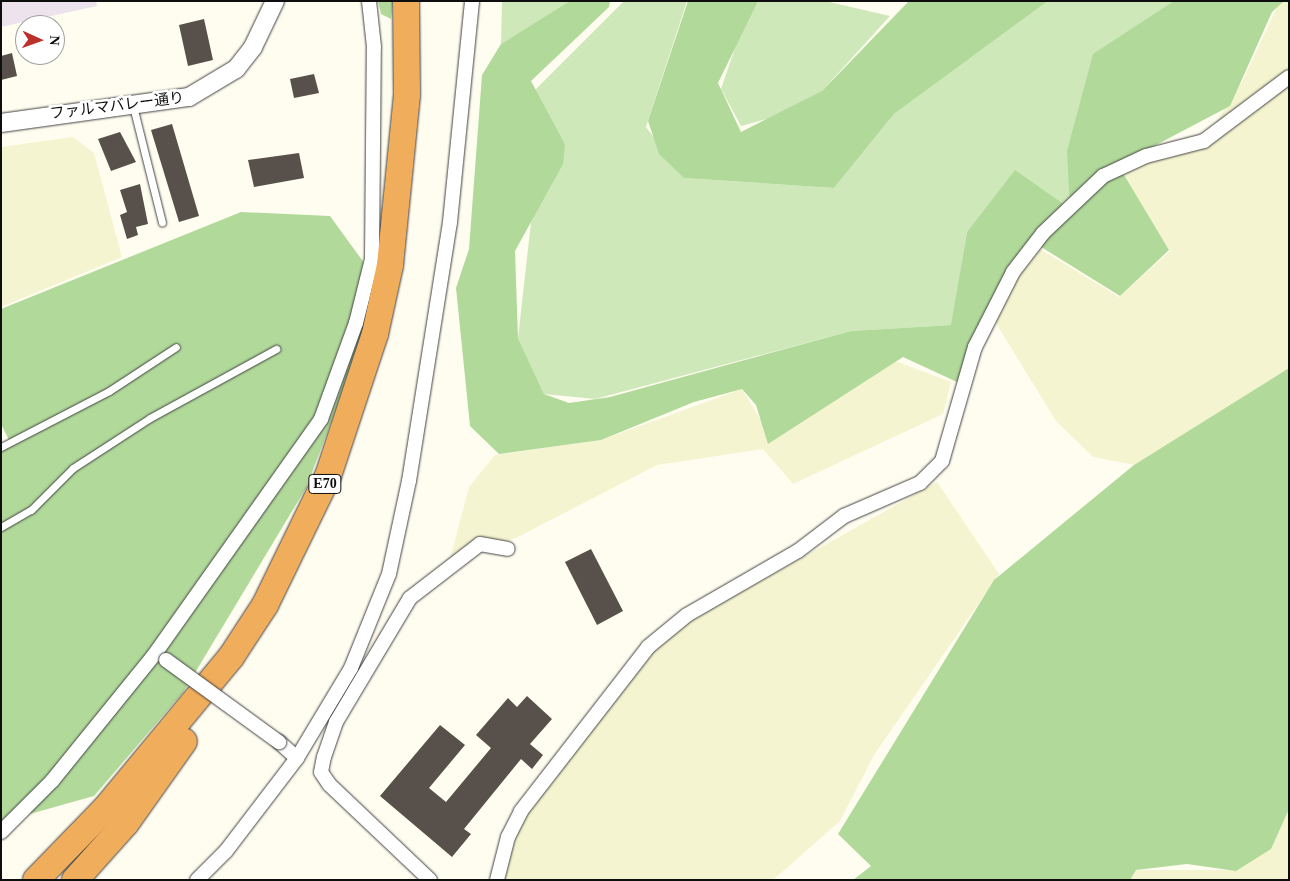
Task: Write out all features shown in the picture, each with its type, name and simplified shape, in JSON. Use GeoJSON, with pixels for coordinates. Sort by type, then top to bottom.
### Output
{"type":"FeatureCollection","features":[{"type":"Feature","properties":{"kind":"highway","name":"E70"},"geometry":{"type":"LineString","coordinates":[[36,880],[106,808],[231,657],[265,605],[328,476],[375,334],[390,265],[407,95],[406,1]]}},
{"type":"Feature","properties":{"kind":"highway","name":"E70"},"geometry":{"type":"LineString","coordinates":[[51,880],[203,714],[274,608],[311,539],[346,451],[384,336],[409,189],[416,99],[415,1]]}},
{"type":"Feature","properties":{"kind":"highway"},"geometry":{"type":"LineString","coordinates":[[75,880],[126,823],[203,714]]}},
{"type":"Feature","properties":{"kind":"street","name":"ファルマバレー通り"},"geometry":{"type":"LineString","coordinates":[[1,123],[189,97],[214,86],[236,69],[254,47],[275,1]]}},
{"type":"Feature","properties":{"kind":"street"},"geometry":{"type":"LineString","coordinates":[[1,832],[52,781],[160,658],[321,419],[356,323],[372,259],[374,46],[369,1]]}},
{"type":"Feature","properties":{"kind":"street"},"geometry":{"type":"LineString","coordinates":[[197,880],[226,851],[297,758],[321,715],[351,668],[389,574],[409,481],[450,222],[472,1]]}},
{"type":"Feature","properties":{"kind":"street"},"geometry":{"type":"LineString","coordinates":[[497,880],[508,837],[521,811],[648,647],[686,615],[798,551],[844,516],[920,483],[942,460],[975,347],[1014,272],[1043,233],[1103,176],[1146,156],[1204,141],[1289,77]]}},
{"type":"Feature","properties":{"kind":"street"},"geometry":{"type":"LineString","coordinates":[[430,880],[419,874],[321,772],[336,722],[410,598],[480,544],[508,549]]}},
{"type":"Feature","properties":{"kind":"street"},"geometry":{"type":"LineString","coordinates":[[160,658],[279,742],[297,758]]}},
{"type":"Feature","properties":{"kind":"street"},"geometry":{"type":"LineString","coordinates":[[321,715],[336,722]]}},
{"type":"Feature","properties":{"kind":"lane"},"geometry":{"type":"LineString","coordinates":[[133,106],[162,222]]}},
{"type":"Feature","properties":{"kind":"lane"},"geometry":{"type":"LineString","coordinates":[[1,447],[109,392],[176,347]]}},
{"type":"Feature","properties":{"kind":"lane"},"geometry":{"type":"LineString","coordinates":[[1,527],[30,510],[73,468],[150,418],[276,349]]}},
{"type":"Feature","properties":{"kind":"shaded area"},"geometry":{"type":"Polygon","coordinates":[[[1,1],[96,1],[97,6],[56,15],[15,15],[15,24],[1,27],[1,1]]]}},
{"type":"Feature","properties":{"kind":"green space"},"geometry":{"type":"Polygon","coordinates":[[[378,1],[393,1],[391,19],[381,14],[378,1]]]}},
{"type":"Feature","properties":{"kind":"green space"},"geometry":{"type":"Polygon","coordinates":[[[502,1],[574,1],[501,44],[502,1]]]}},
{"type":"Feature","properties":{"kind":"green space"},"geometry":{"type":"Polygon","coordinates":[[[570,1],[610,1],[609,7],[531,81],[565,144],[563,164],[515,251],[518,338],[544,394],[569,403],[610,397],[851,331],[951,325],[967,232],[1015,170],[1069,208],[1000,294],[957,382],[903,357],[768,444],[756,405],[742,389],[694,402],[601,440],[499,454],[470,426],[456,288],[469,249],[482,75],[501,44],[570,1]]]}},
{"type":"Feature","properties":{"kind":"green space"},"geometry":{"type":"Polygon","coordinates":[[[624,1],[687,1],[646,127],[684,178],[834,188],[894,114],[1048,1],[1174,1],[1164,9],[1070,209],[967,231],[952,325],[851,331],[595,399],[544,394],[518,338],[531,222],[565,144],[535,90],[624,1]]]}},
{"type":"Feature","properties":{"kind":"green space"},"geometry":{"type":"Polygon","coordinates":[[[688,1],[758,1],[718,83],[741,132],[822,91],[909,1],[1048,1],[894,114],[834,188],[684,178],[659,154],[648,121],[688,1]]]}},
{"type":"Feature","properties":{"kind":"green space"},"geometry":{"type":"Polygon","coordinates":[[[751,1],[825,1],[890,16],[822,91],[788,113],[741,126],[721,89],[751,1]]]}},
{"type":"Feature","properties":{"kind":"green space"},"geometry":{"type":"Polygon","coordinates":[[[1174,1],[1284,1],[1272,12],[1230,106],[1118,165],[1169,250],[1120,296],[1038,245],[1070,209],[1067,151],[1093,54],[1174,1]]]}},
{"type":"Feature","properties":{"kind":"green space"},"geometry":{"type":"Polygon","coordinates":[[[1280,1],[1289,1],[1289,368],[1134,465],[1093,457],[1056,421],[986,307],[1040,249],[1119,297],[1170,251],[1118,169],[1204,141],[1243,80],[1280,1]]]}},
{"type":"Feature","properties":{"kind":"green space"},"geometry":{"type":"Polygon","coordinates":[[[73,137],[94,153],[122,257],[1,307],[1,147],[73,137]]]}},
{"type":"Feature","properties":{"kind":"green space"},"geometry":{"type":"Polygon","coordinates":[[[241,212],[330,216],[370,271],[364,336],[306,488],[184,691],[94,796],[1,822],[1,448],[12,446],[1,424],[1,309],[241,212]]]}},
{"type":"Feature","properties":{"kind":"green space"},"geometry":{"type":"Polygon","coordinates":[[[895,361],[951,382],[943,414],[793,484],[763,449],[657,465],[516,538],[450,559],[469,487],[495,455],[601,440],[742,389],[773,440],[895,361]]]}},
{"type":"Feature","properties":{"kind":"green space"},"geometry":{"type":"Polygon","coordinates":[[[1289,368],[1289,809],[1271,849],[1236,871],[1187,864],[1136,870],[1130,880],[853,880],[871,866],[838,834],[994,580],[1134,465],[1289,368]]]}},
{"type":"Feature","properties":{"kind":"green space"},"geometry":{"type":"Polygon","coordinates":[[[937,482],[999,574],[874,755],[840,821],[773,880],[501,880],[532,797],[661,637],[937,482]]]}},
{"type":"Feature","properties":{"kind":"green space"},"geometry":{"type":"Polygon","coordinates":[[[1289,800],[1289,880],[1130,880],[1136,870],[1231,870],[1289,800]]]}},
{"type":"Feature","properties":{"kind":"building"},"geometry":{"type":"Polygon","coordinates":[[[204,19],[213,60],[188,66],[179,25],[204,19]]]}},
{"type":"Feature","properties":{"kind":"building"},"geometry":{"type":"Polygon","coordinates":[[[12,53],[17,76],[1,80],[1,56],[12,53]]]}},
{"type":"Feature","properties":{"kind":"building"},"geometry":{"type":"Polygon","coordinates":[[[314,74],[319,93],[294,98],[290,79],[314,74]]]}},
{"type":"Feature","properties":{"kind":"building"},"geometry":{"type":"Polygon","coordinates":[[[172,124],[199,216],[179,222],[151,130],[172,124]]]}},
{"type":"Feature","properties":{"kind":"building"},"geometry":{"type":"Polygon","coordinates":[[[120,132],[136,162],[111,171],[98,139],[120,132]]]}},
{"type":"Feature","properties":{"kind":"building"},"geometry":{"type":"Polygon","coordinates":[[[299,153],[304,178],[254,187],[248,160],[299,153]]]}},
{"type":"Feature","properties":{"kind":"building"},"geometry":{"type":"Polygon","coordinates":[[[140,184],[148,224],[136,227],[138,235],[127,239],[120,215],[127,212],[120,190],[140,184]]]}},
{"type":"Feature","properties":{"kind":"building"},"geometry":{"type":"Polygon","coordinates":[[[591,549],[623,611],[597,625],[565,562],[591,549]]]}},
{"type":"Feature","properties":{"kind":"building"},"geometry":{"type":"Polygon","coordinates":[[[527,696],[552,719],[530,744],[543,755],[532,769],[521,759],[464,829],[471,834],[452,857],[380,796],[440,725],[465,745],[429,788],[446,802],[491,748],[476,735],[508,698],[517,707],[527,696]]]}}]}
